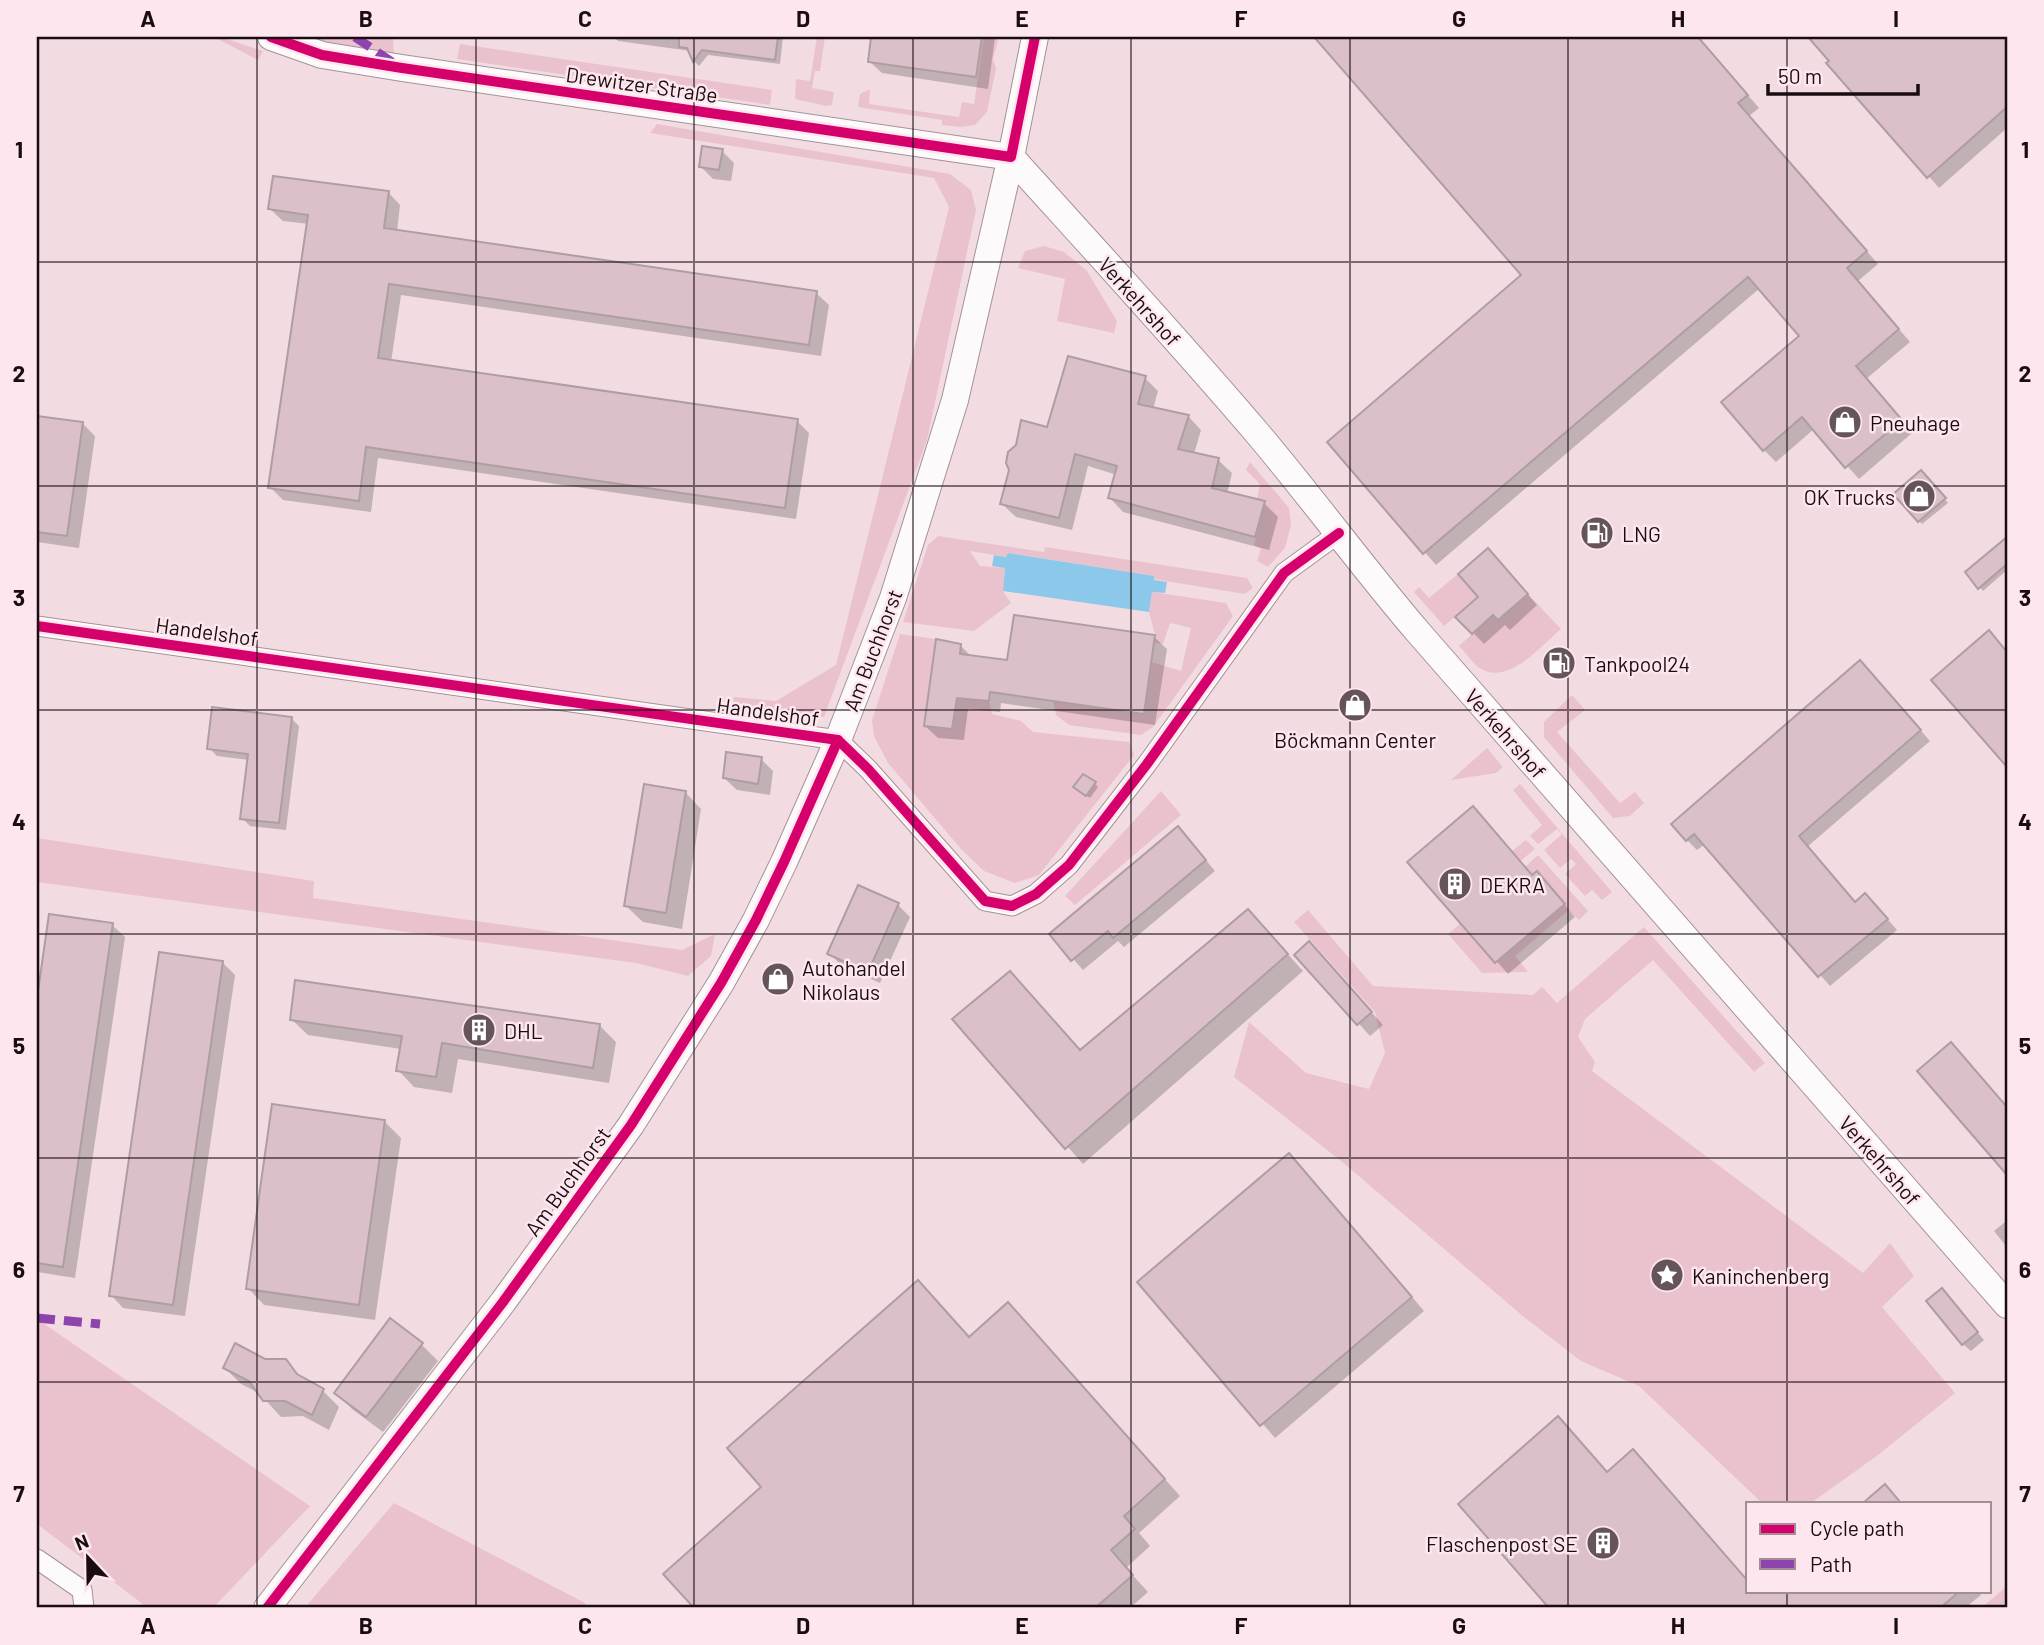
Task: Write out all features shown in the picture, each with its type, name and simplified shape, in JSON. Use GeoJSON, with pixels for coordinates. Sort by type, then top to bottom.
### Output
{"type":"FeatureCollection","features":[{"type":"Feature","properties":{"kind":"main road","name":"Drewitzer Straße"},"geometry":{"type":"LineString","coordinates":[[271,37],[322,55],[388,66],[1011,157]]}},
{"type":"Feature","properties":{"kind":"main road","name":"Am Buchhorst"},"geometry":{"type":"LineString","coordinates":[[267,1608],[503,1302],[638,1115],[700,1018],[756,920],[838,740],[893,598],[955,400],[1011,157],[1035,37]]}},
{"type":"Feature","properties":{"kind":"main road","name":"Verkehrshof"},"geometry":{"type":"LineString","coordinates":[[1011,157],[1256,432],[1410,624],[2007,1305]]}},
{"type":"Feature","properties":{"kind":"street","name":"Handelshof"},"geometry":{"type":"LineString","coordinates":[[37,626],[838,740],[868,769],[985,901],[1012,906],[1036,894],[1069,865],[1147,764],[1284,573],[1339,533]]}},
{"type":"Feature","properties":{"kind":"street"},"geometry":{"type":"LineString","coordinates":[[37,1559],[82,1590],[84,1608]]}},
{"type":"Feature","properties":{"kind":"shaded area"},"geometry":{"type":"Polygon","coordinates":[[[214,37],[221,37],[263,51],[258,60],[214,37]]]}},
{"type":"Feature","properties":{"kind":"shaded area"},"geometry":{"type":"Polygon","coordinates":[[[298,37],[393,37],[394,60],[298,37]]]}},
{"type":"Feature","properties":{"kind":"shaded area"},"geometry":{"type":"Polygon","coordinates":[[[817,37],[825,37],[820,71],[815,71],[812,88],[834,92],[832,105],[795,99],[796,79],[810,81],[817,37]]]}},
{"type":"Feature","properties":{"kind":"shaded area"},"geometry":{"type":"Polygon","coordinates":[[[984,37],[999,37],[993,59],[996,69],[987,112],[975,125],[942,125],[942,120],[858,107],[860,94],[870,89],[869,104],[959,117],[962,102],[974,104],[984,37]]]}},
{"type":"Feature","properties":{"kind":"shaded area"},"geometry":{"type":"Polygon","coordinates":[[[460,44],[772,90],[770,105],[457,59],[460,44]]]}},
{"type":"Feature","properties":{"kind":"shaded area"},"geometry":{"type":"Polygon","coordinates":[[[657,124],[950,174],[971,190],[976,210],[927,440],[824,717],[733,704],[734,697],[776,701],[836,665],[949,207],[934,178],[650,133],[657,124]]]}},
{"type":"Feature","properties":{"kind":"shaded area"},"geometry":{"type":"Polygon","coordinates":[[[1044,246],[1064,252],[1087,271],[1117,321],[1114,333],[1057,321],[1065,279],[1018,268],[1025,251],[1044,246]]]}},
{"type":"Feature","properties":{"kind":"shaded area"},"geometry":{"type":"Polygon","coordinates":[[[1250,462],[1289,508],[1291,525],[1285,548],[1268,567],[1257,561],[1261,549],[1254,545],[1265,502],[1257,499],[1260,484],[1246,470],[1250,462]]]}},
{"type":"Feature","properties":{"kind":"shaded area"},"geometry":{"type":"Polygon","coordinates":[[[938,536],[1044,552],[1045,547],[1247,578],[1253,588],[1245,594],[1009,553],[1007,557],[970,551],[980,566],[1005,568],[1003,591],[1011,603],[974,631],[903,622],[928,545],[938,536]]]}},
{"type":"Feature","properties":{"kind":"shaded area"},"geometry":{"type":"Polygon","coordinates":[[[1458,574],[1497,620],[1528,594],[1561,629],[1534,654],[1512,669],[1489,672],[1478,667],[1459,646],[1485,622],[1469,605],[1444,626],[1414,592],[1419,587],[1429,598],[1458,574]]]}},
{"type":"Feature","properties":{"kind":"shaded area"},"geometry":{"type":"Polygon","coordinates":[[[1152,592],[1226,603],[1233,616],[1153,727],[1141,735],[1069,725],[1056,715],[1053,701],[1151,662],[1181,671],[1191,628],[1170,623],[1163,644],[1154,643],[1155,635],[1149,612],[1152,592]]]}},
{"type":"Feature","properties":{"kind":"shaded area"},"geometry":{"type":"Polygon","coordinates":[[[900,634],[936,639],[924,726],[952,729],[957,698],[989,701],[992,714],[1021,721],[1033,732],[1129,742],[1134,755],[1039,875],[1015,883],[984,871],[961,849],[888,763],[874,736],[872,720],[900,634]]]}},
{"type":"Feature","properties":{"kind":"shaded area"},"geometry":{"type":"Polygon","coordinates":[[[1572,695],[1585,710],[1557,732],[1620,803],[1635,792],[1644,803],[1630,816],[1613,818],[1544,737],[1544,722],[1572,695]]]}},
{"type":"Feature","properties":{"kind":"shaded area"},"geometry":{"type":"Polygon","coordinates":[[[1487,748],[1503,767],[1496,773],[1451,780],[1487,748]]]}},
{"type":"Feature","properties":{"kind":"shaded area"},"geometry":{"type":"Polygon","coordinates":[[[1520,784],[1612,892],[1602,900],[1592,890],[1585,896],[1565,874],[1576,864],[1571,859],[1560,868],[1544,850],[1562,834],[1557,829],[1538,844],[1530,836],[1542,825],[1513,790],[1520,784]]]}},
{"type":"Feature","properties":{"kind":"shaded area"},"geometry":{"type":"Polygon","coordinates":[[[1161,791],[1181,815],[1075,905],[1065,896],[1161,791]]]}},
{"type":"Feature","properties":{"kind":"shaded area"},"geometry":{"type":"Polygon","coordinates":[[[37,838],[314,881],[313,898],[682,950],[715,934],[711,956],[688,976],[636,963],[37,882],[37,838]]]}},
{"type":"Feature","properties":{"kind":"shaded area"},"geometry":{"type":"Polygon","coordinates":[[[1526,840],[1535,849],[1518,863],[1512,851],[1526,840]]]}},
{"type":"Feature","properties":{"kind":"shaded area"},"geometry":{"type":"Polygon","coordinates":[[[1538,855],[1588,911],[1579,920],[1569,910],[1515,956],[1528,972],[1482,973],[1448,934],[1492,896],[1468,931],[1495,963],[1564,904],[1523,883],[1523,869],[1538,855]]]}},
{"type":"Feature","properties":{"kind":"shaded area"},"geometry":{"type":"Polygon","coordinates":[[[1308,910],[1373,986],[1533,995],[1542,987],[1557,1003],[1644,927],[1765,1063],[1754,1072],[1653,960],[1585,1019],[1578,1037],[1595,1062],[1592,1071],[1863,1273],[1890,1243],[1914,1276],[1882,1307],[1955,1393],[1878,1455],[1812,1502],[1761,1502],[1639,1386],[1581,1361],[1524,1317],[1341,1161],[1234,1077],[1249,1022],[1306,1073],[1369,1089],[1385,1053],[1375,1012],[1294,922],[1308,910]]]}},
{"type":"Feature","properties":{"kind":"shaded area"},"geometry":{"type":"Polygon","coordinates":[[[37,1319],[310,1506],[213,1608],[148,1608],[37,1524],[37,1319]]]}},
{"type":"Feature","properties":{"kind":"shaded area"},"geometry":{"type":"Polygon","coordinates":[[[394,1503],[585,1603],[588,1608],[314,1608],[308,1604],[394,1503]]]}},
{"type":"Feature","properties":{"kind":"shaded area"},"geometry":{"type":"Polygon","coordinates":[[[2007,1586],[2007,1608],[1981,1608],[2007,1586]]]}},
{"type":"Feature","properties":{"kind":"water"},"geometry":{"type":"Polygon","coordinates":[[[1008,553],[1154,576],[1154,580],[1167,582],[1165,593],[1152,592],[1149,612],[1003,591],[1005,568],[992,566],[994,555],[1006,557],[1008,553]]]}},
{"type":"Feature","properties":{"kind":"building"},"geometry":{"type":"Polygon","coordinates":[[[679,37],[778,37],[775,60],[702,50],[693,62],[687,48],[679,47],[679,37]]]}},
{"type":"Feature","properties":{"kind":"building"},"geometry":{"type":"Polygon","coordinates":[[[871,37],[982,37],[976,77],[868,62],[871,37]]]}},
{"type":"Feature","properties":{"kind":"building"},"geometry":{"type":"Polygon","coordinates":[[[1314,37],[1698,37],[1748,95],[1738,103],[1867,251],[1847,268],[1899,329],[1856,366],[1902,420],[1845,468],[1802,417],[1763,451],[1721,402],[1799,336],[1748,277],[1423,554],[1327,442],[1521,275],[1314,37]]]}},
{"type":"Feature","properties":{"kind":"building"},"geometry":{"type":"Polygon","coordinates":[[[1808,37],[2007,37],[2007,107],[1927,178],[1826,63],[1829,61],[1808,37]]]}},
{"type":"Feature","properties":{"kind":"building"},"geometry":{"type":"Polygon","coordinates":[[[702,146],[723,149],[719,170],[699,167],[702,146]]]}},
{"type":"Feature","properties":{"kind":"building"},"geometry":{"type":"Polygon","coordinates":[[[273,176],[389,191],[384,228],[817,291],[809,345],[389,284],[378,358],[798,419],[785,508],[366,447],[359,501],[268,488],[308,215],[268,209],[273,176]]]}},
{"type":"Feature","properties":{"kind":"building"},"geometry":{"type":"Polygon","coordinates":[[[1068,356],[1146,376],[1138,404],[1189,415],[1178,449],[1219,458],[1212,488],[1265,501],[1255,537],[1108,498],[1117,466],[1075,454],[1059,518],[1000,504],[1009,470],[1006,463],[1008,452],[1016,445],[1021,420],[1047,427],[1068,356]]]}},
{"type":"Feature","properties":{"kind":"building"},"geometry":{"type":"Polygon","coordinates":[[[37,416],[83,422],[67,536],[37,532],[37,416]]]}},
{"type":"Feature","properties":{"kind":"building","name":"OK Trucks"},"geometry":{"type":"Polygon","coordinates":[[[1921,470],[1946,498],[1918,522],[1893,494],[1921,470]]]}},
{"type":"Feature","properties":{"kind":"building"},"geometry":{"type":"Polygon","coordinates":[[[2007,537],[2007,564],[1978,589],[1965,572],[2007,537]]]}},
{"type":"Feature","properties":{"kind":"building"},"geometry":{"type":"Polygon","coordinates":[[[1488,548],[1528,594],[1498,620],[1493,615],[1472,634],[1455,617],[1478,597],[1458,574],[1488,548]]]}},
{"type":"Feature","properties":{"kind":"building"},"geometry":{"type":"Polygon","coordinates":[[[1014,615],[1155,635],[1144,714],[990,692],[989,701],[957,698],[952,729],[924,726],[936,639],[961,644],[960,654],[1007,660],[1014,615]]]}},
{"type":"Feature","properties":{"kind":"building"},"geometry":{"type":"Polygon","coordinates":[[[1989,630],[2007,652],[2007,767],[1931,680],[1989,630]]]}},
{"type":"Feature","properties":{"kind":"building"},"geometry":{"type":"Polygon","coordinates":[[[1860,660],[1921,730],[1799,836],[1855,902],[1865,893],[1888,919],[1818,977],[1694,834],[1686,841],[1671,824],[1860,660]]]}},
{"type":"Feature","properties":{"kind":"building"},"geometry":{"type":"Polygon","coordinates":[[[212,707],[292,717],[279,823],[240,819],[248,754],[207,749],[212,707]]]}},
{"type":"Feature","properties":{"kind":"building"},"geometry":{"type":"Polygon","coordinates":[[[726,752],[762,757],[758,784],[723,778],[726,752]]]}},
{"type":"Feature","properties":{"kind":"building"},"geometry":{"type":"Polygon","coordinates":[[[1083,774],[1096,782],[1086,796],[1073,787],[1083,774]]]}},
{"type":"Feature","properties":{"kind":"building"},"geometry":{"type":"Polygon","coordinates":[[[644,784],[686,791],[666,913],[624,906],[644,784]]]}},
{"type":"Feature","properties":{"kind":"building","name":"DEKRA"},"geometry":{"type":"Polygon","coordinates":[[[1473,806],[1532,875],[1537,871],[1565,904],[1495,963],[1407,862],[1473,806]]]}},
{"type":"Feature","properties":{"kind":"building"},"geometry":{"type":"Polygon","coordinates":[[[1178,826],[1206,860],[1113,938],[1108,931],[1071,961],[1049,934],[1178,826]]]}},
{"type":"Feature","properties":{"kind":"building"},"geometry":{"type":"Polygon","coordinates":[[[858,885],[899,903],[868,972],[827,954],[858,885]]]}},
{"type":"Feature","properties":{"kind":"building"},"geometry":{"type":"Polygon","coordinates":[[[1248,909],[1288,954],[1065,1149],[952,1019],[1010,971],[1080,1050],[1248,909]]]}},
{"type":"Feature","properties":{"kind":"building"},"geometry":{"type":"Polygon","coordinates":[[[49,914],[113,923],[63,1267],[37,1263],[37,998],[49,914]]]}},
{"type":"Feature","properties":{"kind":"building"},"geometry":{"type":"Polygon","coordinates":[[[1309,941],[1372,1012],[1357,1025],[1294,955],[1309,941]]]}},
{"type":"Feature","properties":{"kind":"building"},"geometry":{"type":"Polygon","coordinates":[[[159,952],[223,961],[173,1305],[109,1296],[159,952]]]}},
{"type":"Feature","properties":{"kind":"building","name":"DHL"},"geometry":{"type":"Polygon","coordinates":[[[295,980],[600,1024],[593,1068],[442,1043],[436,1077],[396,1071],[402,1036],[290,1020],[295,980]]]}},
{"type":"Feature","properties":{"kind":"building"},"geometry":{"type":"Polygon","coordinates":[[[1951,1042],[2007,1107],[2007,1175],[1917,1071],[1951,1042]]]}},
{"type":"Feature","properties":{"kind":"building"},"geometry":{"type":"Polygon","coordinates":[[[272,1104],[385,1120],[359,1305],[246,1289],[272,1104]]]}},
{"type":"Feature","properties":{"kind":"building"},"geometry":{"type":"Polygon","coordinates":[[[1289,1153],[1412,1297],[1260,1426],[1137,1282],[1289,1153]]]}},
{"type":"Feature","properties":{"kind":"building"},"geometry":{"type":"Polygon","coordinates":[[[918,1280],[969,1337],[1008,1302],[1165,1479],[1124,1516],[1135,1529],[1111,1550],[1133,1575],[1095,1608],[694,1608],[663,1574],[761,1487],[727,1448],[918,1280]]]}},
{"type":"Feature","properties":{"kind":"building"},"geometry":{"type":"Polygon","coordinates":[[[1942,1288],[1978,1332],[1962,1345],[1926,1301],[1942,1288]]]}},
{"type":"Feature","properties":{"kind":"building"},"geometry":{"type":"Polygon","coordinates":[[[390,1318],[423,1343],[366,1417],[334,1393],[390,1318]]]}},
{"type":"Feature","properties":{"kind":"building"},"geometry":{"type":"Polygon","coordinates":[[[235,1343],[265,1359],[286,1359],[297,1374],[324,1389],[312,1415],[285,1401],[263,1401],[249,1381],[223,1368],[235,1343]]]}},
{"type":"Feature","properties":{"kind":"building","name":"Flaschenpost SE"},"geometry":{"type":"Polygon","coordinates":[[[1558,1416],[1607,1472],[1633,1449],[1746,1579],[1746,1592],[1959,1592],[1940,1608],[1549,1608],[1458,1504],[1558,1416]]]}},
{"type":"Feature","properties":{"kind":"building"},"geometry":{"type":"Polygon","coordinates":[[[1885,1484],[1900,1502],[1864,1502],[1885,1484]]]}},
{"type":"Feature","properties":{"kind":"marked path"},"geometry":{"type":"LineString","coordinates":[[355,37],[392,62]]}},
{"type":"Feature","properties":{"kind":"marked path"},"geometry":{"type":"LineString","coordinates":[[37,1318],[100,1324]]}},
{"type":"Feature","properties":{"kind":"cycle path"},"geometry":{"type":"LineString","coordinates":[[271,37],[322,55],[402,68],[1011,157],[1035,37]]}},
{"type":"Feature","properties":{"kind":"cycle path"},"geometry":{"type":"LineString","coordinates":[[37,626],[838,740],[868,769],[985,901],[1012,906],[1036,894],[1069,865],[1147,764],[1284,573],[1339,533]]}},
{"type":"Feature","properties":{"kind":"cycle path"},"geometry":{"type":"LineString","coordinates":[[267,1608],[503,1302],[631,1125],[721,983],[756,920],[838,740]]}},
{"type":"Feature","properties":{"kind":"place","name":"Pneuhage"},"geometry":{"type":"Point","coordinates":[1845,422]}},
{"type":"Feature","properties":{"kind":"place","name":"OK Trucks"},"geometry":{"type":"Point","coordinates":[1919,496]}},
{"type":"Feature","properties":{"kind":"place","name":"LNG"},"geometry":{"type":"Point","coordinates":[1597,533]}},
{"type":"Feature","properties":{"kind":"place","name":"Tankpool24"},"geometry":{"type":"Point","coordinates":[1559,663]}},
{"type":"Feature","properties":{"kind":"place","name":"Böckmann Center"},"geometry":{"type":"Point","coordinates":[1355,705]}},
{"type":"Feature","properties":{"kind":"place","name":"DEKRA"},"geometry":{"type":"Point","coordinates":[1455,884]}},
{"type":"Feature","properties":{"kind":"place","name":"Autohandel Nikolaus"},"geometry":{"type":"Point","coordinates":[778,979]}},
{"type":"Feature","properties":{"kind":"place","name":"DHL"},"geometry":{"type":"Point","coordinates":[479,1030]}},
{"type":"Feature","properties":{"kind":"place","name":"Kaninchenberg"},"geometry":{"type":"Point","coordinates":[1667,1275]}},
{"type":"Feature","properties":{"kind":"place","name":"Flaschenpost SE"},"geometry":{"type":"Point","coordinates":[1603,1543]}}]}
